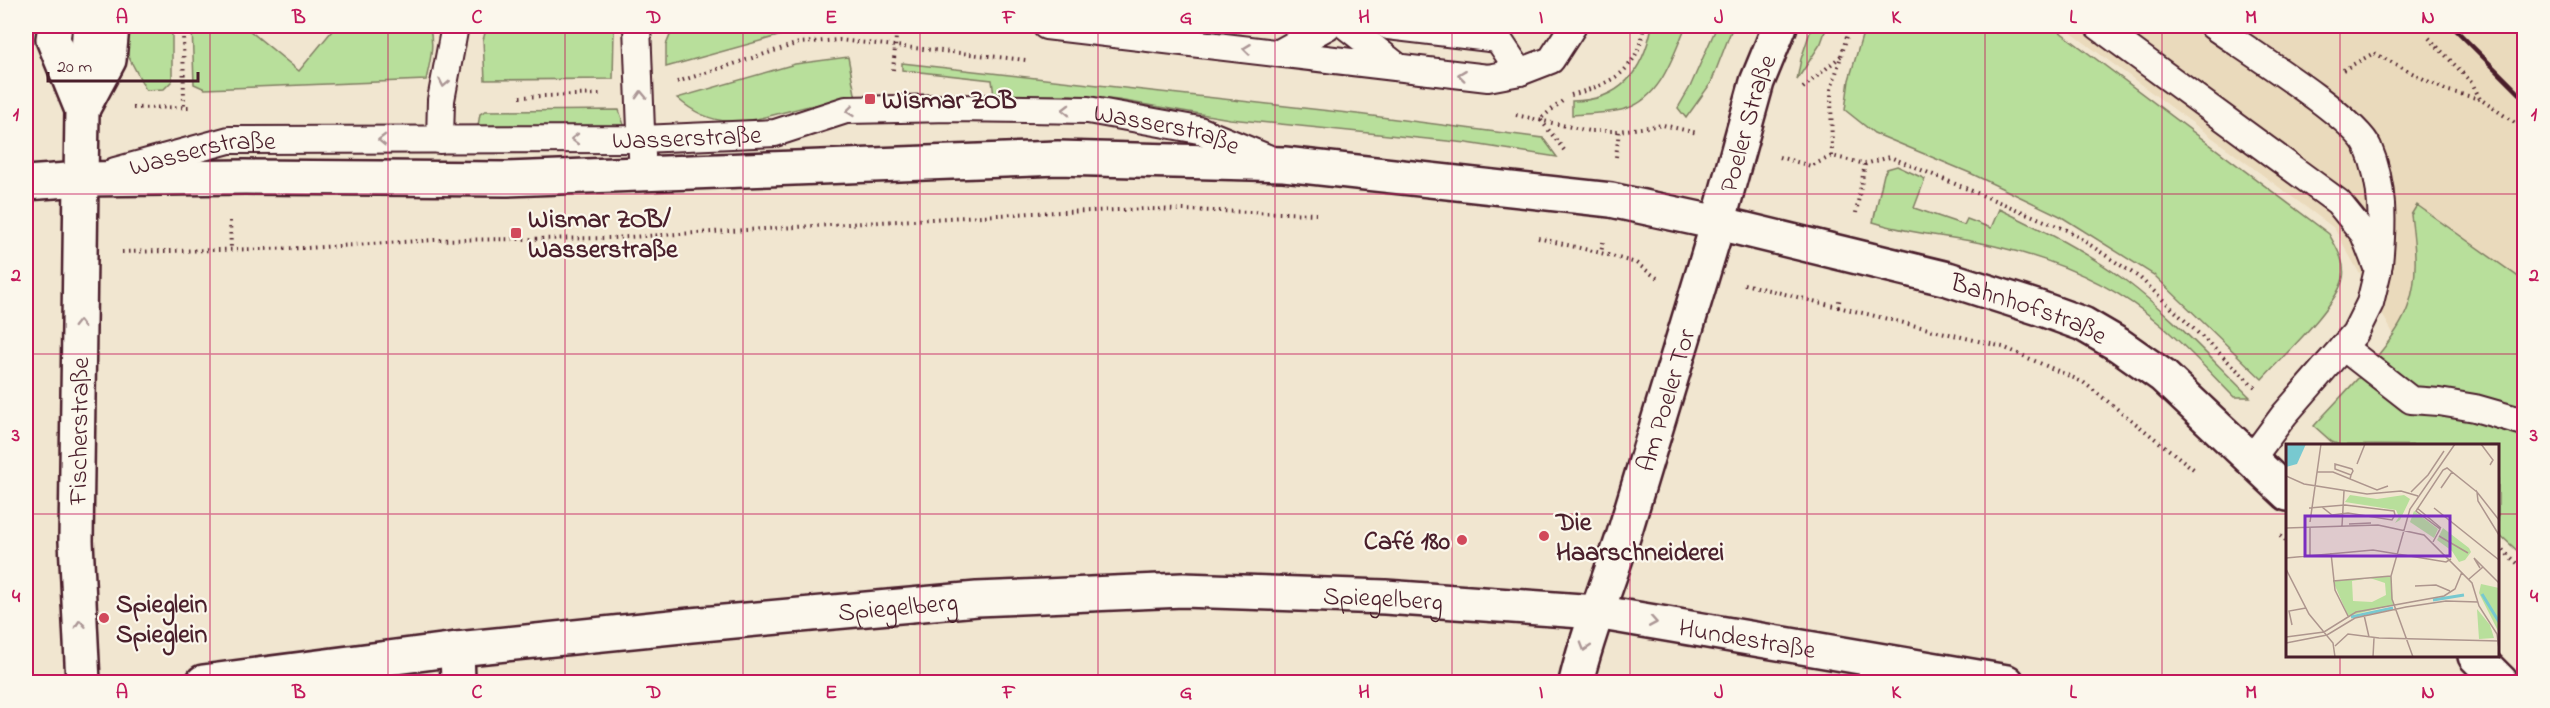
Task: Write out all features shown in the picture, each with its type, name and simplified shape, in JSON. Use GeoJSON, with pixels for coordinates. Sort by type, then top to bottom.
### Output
{"type":"FeatureCollection","features":[{"type":"Feature","properties":{"kind":"street"},"geometry":{"type":"LineString","coordinates":[[55,26],[53,39],[82,110]]}},
{"type":"Feature","properties":{"kind":"street"},"geometry":{"type":"LineString","coordinates":[[82,110],[109,60],[112,26]]}},
{"type":"Feature","properties":{"kind":"street","name":"Poeler Straße"},"geometry":{"type":"LineString","coordinates":[[1718,223],[1758,82],[1780,26]]}},
{"type":"Feature","properties":{"kind":"street","name":"Fischerstraße"},"geometry":{"type":"LineString","coordinates":[[82,110],[76,541],[83,682]]}},
{"type":"Feature","properties":{"kind":"street","name":"Wasserstraße"},"geometry":{"type":"LineString","coordinates":[[26,183],[82,179],[245,177],[507,179],[1058,158],[1284,164],[1611,200],[1718,223]]}},
{"type":"Feature","properties":{"kind":"street","name":"Bahnhofstraße"},"geometry":{"type":"LineString","coordinates":[[1718,223],[1948,279],[2083,324],[2119,345],[2163,376],[2250,461],[2286,492]]}},
{"type":"Feature","properties":{"kind":"street","name":"Am Poeler Tor"},"geometry":{"type":"LineString","coordinates":[[1576,682],[1596,612],[1618,551],[1683,344],[1718,223]]}},
{"type":"Feature","properties":{"kind":"street","name":"Spiegelberg"},"geometry":{"type":"LineString","coordinates":[[203,682],[457,649],[977,599],[1183,590],[1386,597],[1596,612]]}},
{"type":"Feature","properties":{"kind":"street","name":"Hundestraße"},"geometry":{"type":"LineString","coordinates":[[1596,612],[1873,671],[2007,682]]}},
{"type":"Feature","properties":{"kind":"street"},"geometry":{"type":"LineString","coordinates":[[457,649],[458,682]]}},
{"type":"Feature","properties":{"kind":"street"},"geometry":{"type":"LineString","coordinates":[[2476,657],[2501,682]]}},
{"type":"Feature","properties":{"kind":"lane"},"geometry":{"type":"LineString","coordinates":[[82,110],[86,26]]}},
{"type":"Feature","properties":{"kind":"lane"},"geometry":{"type":"LineString","coordinates":[[440,140],[441,100],[455,26]]}},
{"type":"Feature","properties":{"kind":"lane"},"geometry":{"type":"LineString","coordinates":[[637,26],[642,174]]}},
{"type":"Feature","properties":{"kind":"lane"},"geometry":{"type":"LineString","coordinates":[[1057,26],[1167,33],[1279,53],[1488,78],[1520,72],[1551,60],[1573,26]]}},
{"type":"Feature","properties":{"kind":"lane"},"geometry":{"type":"LineString","coordinates":[[1279,53],[1328,26]]}},
{"type":"Feature","properties":{"kind":"lane"},"geometry":{"type":"LineString","coordinates":[[1346,26],[1397,66]]}},
{"type":"Feature","properties":{"kind":"lane"},"geometry":{"type":"LineString","coordinates":[[1388,26],[1498,39],[1520,72]]}},
{"type":"Feature","properties":{"kind":"lane"},"geometry":{"type":"LineString","coordinates":[[2098,26],[2338,202],[2364,234],[2378,270]]}},
{"type":"Feature","properties":{"kind":"lane"},"geometry":{"type":"LineString","coordinates":[[2213,26],[2344,119],[2367,144],[2379,183],[2383,223],[2378,270],[2370,303],[2355,333],[2284,415],[2250,461]]}},
{"type":"Feature","properties":{"kind":"lane","name":"Wasserstraße"},"geometry":{"type":"LineString","coordinates":[[82,179],[229,140],[642,139],[775,133],[846,110],[952,108],[1088,110],[1199,130],[1284,164]]}},
{"type":"Feature","properties":{"kind":"lane"},"geometry":{"type":"LineString","coordinates":[[2343,347],[2411,400],[2475,408],[2524,422]]}},
{"type":"Feature","properties":{"kind":"path"},"geometry":{"type":"LineString","coordinates":[[183,26],[184,107]]}},
{"type":"Feature","properties":{"kind":"path"},"geometry":{"type":"LineString","coordinates":[[895,46],[897,26]]}},
{"type":"Feature","properties":{"kind":"path"},"geometry":{"type":"LineString","coordinates":[[1540,119],[1568,96],[1605,86],[1630,66],[1644,26]]}},
{"type":"Feature","properties":{"kind":"path"},"geometry":{"type":"LineString","coordinates":[[1832,156],[1831,90],[1850,26]]}},
{"type":"Feature","properties":{"kind":"path"},"geometry":{"type":"LineString","coordinates":[[2429,38],[2472,83],[2480,99]]}},
{"type":"Feature","properties":{"kind":"path"},"geometry":{"type":"LineString","coordinates":[[2374,53],[2445,90],[2480,99],[2524,129]]}},
{"type":"Feature","properties":{"kind":"path"},"geometry":{"type":"LineString","coordinates":[[1740,144],[1810,166],[1832,156],[1865,164],[1890,157],[2069,231],[2140,278],[2284,415]]}},
{"type":"Feature","properties":{"kind":"path"},"geometry":{"type":"LineString","coordinates":[[26,255],[307,248],[434,240],[612,238],[1032,213],[1150,209],[1320,214]]}},
{"type":"Feature","properties":{"kind":"path"},"geometry":{"type":"LineString","coordinates":[[1529,236],[1601,254]]}},
{"type":"Feature","properties":{"kind":"path"},"geometry":{"type":"LineString","coordinates":[[1838,307],[2003,347],[2083,382],[2198,472]]}},
{"type":"Feature","properties":{"kind":"path"},"geometry":{"type":"LineString","coordinates":[[2279,536],[2286,541]]}},
{"type":"Feature","properties":{"kind":"path"},"geometry":{"type":"LineString","coordinates":[[2499,547],[2524,569]]}},
{"type":"Feature","properties":{"kind":"shaded area"},"geometry":{"type":"Polygon","coordinates":[[[2062,26],[2524,26],[2524,557],[2499,534],[2499,444],[2337,444],[2314,426],[2394,335],[2334,228],[2062,26]]]}},
{"type":"Feature","properties":{"kind":"green space"},"geometry":{"type":"Polygon","coordinates":[[[125,26],[172,26],[172,81],[164,89],[146,90],[125,50],[125,26]]]}},
{"type":"Feature","properties":{"kind":"green space"},"geometry":{"type":"Polygon","coordinates":[[[192,26],[244,26],[299,71],[336,26],[429,26],[432,40],[431,53],[426,80],[205,89],[194,84],[192,26]]]}},
{"type":"Feature","properties":{"kind":"green space"},"geometry":{"type":"Polygon","coordinates":[[[487,26],[612,26],[614,30],[613,79],[485,80],[483,40],[487,26]]]}},
{"type":"Feature","properties":{"kind":"green space"},"geometry":{"type":"Polygon","coordinates":[[[674,26],[842,27],[796,31],[666,67],[666,45],[674,26]]]}},
{"type":"Feature","properties":{"kind":"green space"},"geometry":{"type":"Polygon","coordinates":[[[1652,26],[1686,26],[1671,62],[1650,94],[1640,102],[1621,110],[1572,115],[1572,101],[1604,96],[1616,89],[1636,70],[1643,57],[1652,26]]]}},
{"type":"Feature","properties":{"kind":"green space"},"geometry":{"type":"Polygon","coordinates":[[[1717,26],[1733,26],[1711,83],[1686,118],[1678,108],[1690,87],[1717,26]]]}},
{"type":"Feature","properties":{"kind":"green space"},"geometry":{"type":"Polygon","coordinates":[[[1812,26],[1827,26],[1821,43],[1797,80],[1801,59],[1812,26]]]}},
{"type":"Feature","properties":{"kind":"green space"},"geometry":{"type":"Polygon","coordinates":[[[1865,26],[2052,26],[2329,234],[2343,266],[2343,278],[2339,289],[2320,316],[2262,379],[2154,275],[2060,216],[1970,173],[1874,133],[1845,110],[1849,80],[1865,26]]]}},
{"type":"Feature","properties":{"kind":"green space"},"geometry":{"type":"Polygon","coordinates":[[[848,57],[856,99],[809,106],[757,119],[725,121],[709,118],[677,98],[795,64],[848,57]]]}},
{"type":"Feature","properties":{"kind":"green space"},"geometry":{"type":"Polygon","coordinates":[[[902,63],[1357,114],[1543,138],[1557,157],[1467,143],[1230,119],[1118,100],[1071,95],[994,96],[992,80],[902,70],[902,63]]]}},
{"type":"Feature","properties":{"kind":"green space"},"geometry":{"type":"Polygon","coordinates":[[[619,110],[625,128],[481,134],[478,126],[480,114],[485,111],[619,110]]]}},
{"type":"Feature","properties":{"kind":"green space"},"geometry":{"type":"Polygon","coordinates":[[[1897,166],[1925,179],[1914,208],[1964,225],[1967,219],[1991,228],[1999,209],[2096,260],[2159,308],[2250,397],[2234,397],[2190,352],[2144,311],[2105,286],[2084,276],[2018,252],[1873,222],[1884,174],[1887,169],[1897,166]]]}},
{"type":"Feature","properties":{"kind":"green space"},"geometry":{"type":"Polygon","coordinates":[[[2417,205],[2524,281],[2524,557],[2499,534],[2499,444],[2337,444],[2314,426],[2380,353],[2392,337],[2408,307],[2415,273],[2411,215],[2417,205]]]}},
{"type":"Feature","properties":{"kind":"railway"},"geometry":{"type":"LineString","coordinates":[[2452,26],[2524,98]]}},
{"type":"Feature","properties":{"kind":"railway"},"geometry":{"type":"LineString","coordinates":[[2504,26],[2524,38]]}},
{"type":"Feature","properties":{"kind":"place","name":"Wismar ZOB"},"geometry":{"type":"Point","coordinates":[870,99]}},
{"type":"Feature","properties":{"kind":"place","name":"Wismar ZOB/ Wasserstraße"},"geometry":{"type":"Point","coordinates":[516,233]}},
{"type":"Feature","properties":{"kind":"place","name":"Die Haarschneiderei"},"geometry":{"type":"Point","coordinates":[1544,536]}},
{"type":"Feature","properties":{"kind":"place","name":"Café 180"},"geometry":{"type":"Point","coordinates":[1462,540]}},
{"type":"Feature","properties":{"kind":"place","name":"Spieglein Spieglein"},"geometry":{"type":"Point","coordinates":[104,618]}}]}
